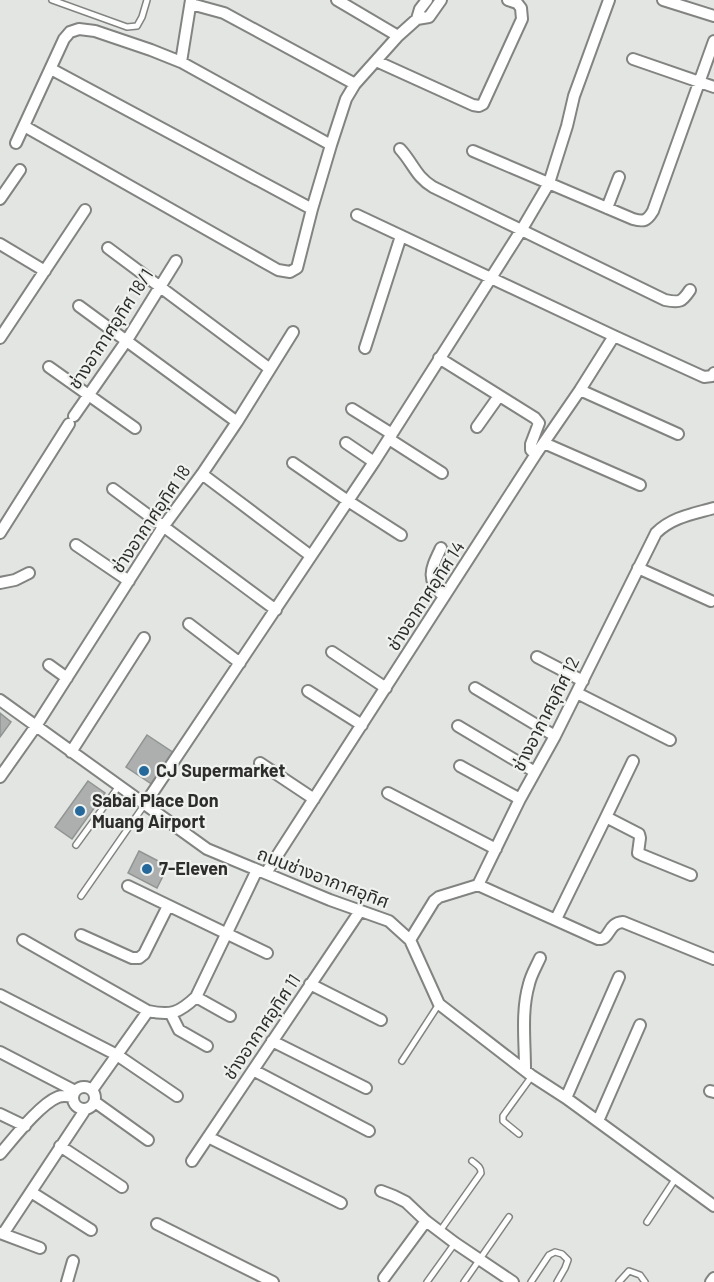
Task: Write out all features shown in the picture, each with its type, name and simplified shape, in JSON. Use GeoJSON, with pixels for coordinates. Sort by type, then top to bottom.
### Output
{"type":"FeatureCollection","features":[{"type":"Feature","properties":{"kind":"street"},"geometry":{"type":"LineString","coordinates":[[337,0],[398,36]]}},
{"type":"Feature","properties":{"kind":"street"},"geometry":{"type":"LineString","coordinates":[[24,126],[278,270],[290,272],[297,268],[312,209],[344,105],[355,84],[398,36],[417,19],[420,9],[427,0]]}},
{"type":"Feature","properties":{"kind":"street"},"geometry":{"type":"LineString","coordinates":[[417,19],[429,17],[441,0]]}},
{"type":"Feature","properties":{"kind":"street"},"geometry":{"type":"LineString","coordinates":[[376,61],[472,105],[479,106],[483,104],[522,19],[521,8],[517,3],[508,0]]}},
{"type":"Feature","properties":{"kind":"street"},"geometry":{"type":"LineString","coordinates":[[145,804],[391,437],[522,230],[549,183],[574,96],[609,0]]}},
{"type":"Feature","properties":{"kind":"street"},"geometry":{"type":"LineString","coordinates":[[663,0],[714,16]]}},
{"type":"Feature","properties":{"kind":"street"},"geometry":{"type":"LineString","coordinates":[[180,62],[191,2],[224,14],[355,84]]}},
{"type":"Feature","properties":{"kind":"street"},"geometry":{"type":"LineString","coordinates":[[16,143],[64,39],[70,32],[79,28],[129,42],[180,62],[331,145]]}},
{"type":"Feature","properties":{"kind":"street"},"geometry":{"type":"LineString","coordinates":[[473,151],[642,222],[648,219],[652,211],[714,41]]}},
{"type":"Feature","properties":{"kind":"street"},"geometry":{"type":"LineString","coordinates":[[633,59],[714,87]]}},
{"type":"Feature","properties":{"kind":"street"},"geometry":{"type":"LineString","coordinates":[[51,69],[312,209]]}},
{"type":"Feature","properties":{"kind":"street"},"geometry":{"type":"LineString","coordinates":[[400,149],[416,173],[433,188],[665,300],[677,302],[683,300],[690,290]]}},
{"type":"Feature","properties":{"kind":"street"},"geometry":{"type":"LineString","coordinates":[[0,199],[20,170]]}},
{"type":"Feature","properties":{"kind":"street"},"geometry":{"type":"LineString","coordinates":[[607,208],[619,177]]}},
{"type":"Feature","properties":{"kind":"street"},"geometry":{"type":"LineString","coordinates":[[0,338],[86,210]]}},
{"type":"Feature","properties":{"kind":"street"},"geometry":{"type":"LineString","coordinates":[[357,215],[704,377],[714,374]]}},
{"type":"Feature","properties":{"kind":"street"},"geometry":{"type":"LineString","coordinates":[[365,348],[402,236]]}},
{"type":"Feature","properties":{"kind":"street"},"geometry":{"type":"LineString","coordinates":[[0,243],[45,271]]}},
{"type":"Feature","properties":{"kind":"street"},"geometry":{"type":"LineString","coordinates":[[108,248],[270,369]]}},
{"type":"Feature","properties":{"kind":"street","name":"ช่างอากาศอุทิศ 18/1"},"geometry":{"type":"LineString","coordinates":[[0,533],[87,395],[127,340],[176,261]]}},
{"type":"Feature","properties":{"kind":"street"},"geometry":{"type":"LineString","coordinates":[[79,306],[237,422]]}},
{"type":"Feature","properties":{"kind":"street","name":"ช่างอากาศอุทิศ 18"},"geometry":{"type":"LineString","coordinates":[[0,777],[36,726],[163,527],[237,422],[293,332]]}},
{"type":"Feature","properties":{"kind":"street","name":"ช่างอากาศอุทิศ 14"},"geometry":{"type":"LineString","coordinates":[[196,997],[227,934],[262,872],[314,799],[614,336]]}},
{"type":"Feature","properties":{"kind":"street"},"geometry":{"type":"LineString","coordinates":[[439,358],[535,418],[539,423],[531,450],[536,454]]}},
{"type":"Feature","properties":{"kind":"street"},"geometry":{"type":"LineString","coordinates":[[49,367],[135,428]]}},
{"type":"Feature","properties":{"kind":"street"},"geometry":{"type":"LineString","coordinates":[[580,390],[678,434]]}},
{"type":"Feature","properties":{"kind":"street"},"geometry":{"type":"LineString","coordinates":[[477,427],[499,396]]}},
{"type":"Feature","properties":{"kind":"street"},"geometry":{"type":"LineString","coordinates":[[352,409],[442,473]]}},
{"type":"Feature","properties":{"kind":"street"},"geometry":{"type":"LineString","coordinates":[[346,443],[374,462]]}},
{"type":"Feature","properties":{"kind":"street"},"geometry":{"type":"LineString","coordinates":[[544,443],[640,485]]}},
{"type":"Feature","properties":{"kind":"street"},"geometry":{"type":"LineString","coordinates":[[293,463],[401,534]]}},
{"type":"Feature","properties":{"kind":"street"},"geometry":{"type":"LineString","coordinates":[[202,474],[311,556]]}},
{"type":"Feature","properties":{"kind":"street"},"geometry":{"type":"LineString","coordinates":[[113,489],[276,610]]}},
{"type":"Feature","properties":{"kind":"street","name":"ช่างอากาศอุทิศ 12"},"geometry":{"type":"LineString","coordinates":[[478,885],[656,533],[664,524],[683,516],[714,508]]}},
{"type":"Feature","properties":{"kind":"street"},"geometry":{"type":"LineString","coordinates":[[76,545],[129,581]]}},
{"type":"Feature","properties":{"kind":"street"},"geometry":{"type":"LineString","coordinates":[[441,548],[431,569],[432,580],[437,591],[444,597]]}},
{"type":"Feature","properties":{"kind":"street"},"geometry":{"type":"LineString","coordinates":[[638,568],[711,601]]}},
{"type":"Feature","properties":{"kind":"street"},"geometry":{"type":"LineString","coordinates":[[0,582],[15,580],[28,573]]}},
{"type":"Feature","properties":{"kind":"street"},"geometry":{"type":"LineString","coordinates":[[189,624],[240,663]]}},
{"type":"Feature","properties":{"kind":"street"},"geometry":{"type":"LineString","coordinates":[[71,752],[144,638]]}},
{"type":"Feature","properties":{"kind":"street"},"geometry":{"type":"LineString","coordinates":[[332,652],[386,688]]}},
{"type":"Feature","properties":{"kind":"street"},"geometry":{"type":"LineString","coordinates":[[537,657],[583,681]]}},
{"type":"Feature","properties":{"kind":"street"},"geometry":{"type":"LineString","coordinates":[[49,665],[67,678]]}},
{"type":"Feature","properties":{"kind":"street"},"geometry":{"type":"LineString","coordinates":[[475,688],[555,736]]}},
{"type":"Feature","properties":{"kind":"street"},"geometry":{"type":"LineString","coordinates":[[308,691],[362,725]]}},
{"type":"Feature","properties":{"kind":"street"},"geometry":{"type":"LineString","coordinates":[[577,693],[670,740]]}},
{"type":"Feature","properties":{"kind":"street","name":"ถนนช่างอากาศอุทิศ"},"geometry":{"type":"LineString","coordinates":[[0,700],[207,849],[389,921],[410,940],[439,1004],[714,1206]]}},
{"type":"Feature","properties":{"kind":"street"},"geometry":{"type":"LineString","coordinates":[[458,726],[536,772]]}},
{"type":"Feature","properties":{"kind":"street"},"geometry":{"type":"LineString","coordinates":[[556,919],[633,761]]}},
{"type":"Feature","properties":{"kind":"street"},"geometry":{"type":"LineString","coordinates":[[260,763],[314,799]]}},
{"type":"Feature","properties":{"kind":"street"},"geometry":{"type":"LineString","coordinates":[[460,766],[520,799]]}},
{"type":"Feature","properties":{"kind":"street"},"geometry":{"type":"LineString","coordinates":[[388,793],[496,849]]}},
{"type":"Feature","properties":{"kind":"street"},"geometry":{"type":"LineString","coordinates":[[606,817],[639,834],[638,853],[691,875]]}},
{"type":"Feature","properties":{"kind":"street"},"geometry":{"type":"LineString","coordinates":[[410,940],[434,901],[478,885],[597,939],[605,938],[617,922],[623,922],[714,959]]}},
{"type":"Feature","properties":{"kind":"street"},"geometry":{"type":"LineString","coordinates":[[128,886],[267,953]]}},
{"type":"Feature","properties":{"kind":"street"},"geometry":{"type":"LineString","coordinates":[[81,935],[132,958],[139,958],[144,954],[168,906]]}},
{"type":"Feature","properties":{"kind":"street","name":"ช่างอากาศอุทิศ 11"},"geometry":{"type":"LineString","coordinates":[[192,1161],[360,911]]}},
{"type":"Feature","properties":{"kind":"street"},"geometry":{"type":"LineString","coordinates":[[23,940],[148,1011],[171,1014],[181,1010],[196,997],[230,1016]]}},
{"type":"Feature","properties":{"kind":"street"},"geometry":{"type":"LineString","coordinates":[[529,1072],[524,1013],[529,983],[540,958]]}},
{"type":"Feature","properties":{"kind":"street"},"geometry":{"type":"LineString","coordinates":[[566,1098],[619,977]]}},
{"type":"Feature","properties":{"kind":"street"},"geometry":{"type":"LineString","coordinates":[[310,984],[381,1020]]}},
{"type":"Feature","properties":{"kind":"street"},"geometry":{"type":"LineString","coordinates":[[0,994],[117,1055],[177,1096]]}},
{"type":"Feature","properties":{"kind":"street"},"geometry":{"type":"LineString","coordinates":[[92,1090],[148,1011]]}},
{"type":"Feature","properties":{"kind":"street"},"geometry":{"type":"LineString","coordinates":[[171,1014],[179,1030],[207,1046]]}},
{"type":"Feature","properties":{"kind":"street"},"geometry":{"type":"LineString","coordinates":[[598,1121],[640,1025]]}},
{"type":"Feature","properties":{"kind":"street"},"geometry":{"type":"LineString","coordinates":[[272,1041],[366,1088]]}},
{"type":"Feature","properties":{"kind":"street"},"geometry":{"type":"LineString","coordinates":[[0,1053],[74,1094]]}},
{"type":"Feature","properties":{"kind":"street"},"geometry":{"type":"LineString","coordinates":[[253,1070],[369,1131]]}},
{"type":"Feature","properties":{"kind":"street"},"geometry":{"type":"LineString","coordinates":[[0,1154],[51,1101],[74,1094],[80,1087],[92,1090],[95,1102],[85,1110],[1,1234],[40,1248]]}},
{"type":"Feature","properties":{"kind":"street"},"geometry":{"type":"LineString","coordinates":[[74,1094],[74,1103],[78,1108],[85,1110]]}},
{"type":"Feature","properties":{"kind":"street"},"geometry":{"type":"LineString","coordinates":[[95,1102],[148,1140]]}},
{"type":"Feature","properties":{"kind":"street"},"geometry":{"type":"LineString","coordinates":[[0,1114],[25,1126]]}},
{"type":"Feature","properties":{"kind":"street"},"geometry":{"type":"LineString","coordinates":[[208,1137],[341,1203]]}},
{"type":"Feature","properties":{"kind":"street"},"geometry":{"type":"LineString","coordinates":[[60,1146],[122,1187]]}},
{"type":"Feature","properties":{"kind":"street"},"geometry":{"type":"LineString","coordinates":[[381,1191],[406,1202],[426,1221],[513,1282]]}},
{"type":"Feature","properties":{"kind":"street"},"geometry":{"type":"LineString","coordinates":[[31,1192],[91,1230]]}},
{"type":"Feature","properties":{"kind":"street"},"geometry":{"type":"LineString","coordinates":[[384,1278],[426,1221]]}},
{"type":"Feature","properties":{"kind":"street"},"geometry":{"type":"LineString","coordinates":[[157,1224],[273,1282]]}},
{"type":"Feature","properties":{"kind":"street"},"geometry":{"type":"LineString","coordinates":[[67,1282],[73,1261]]}},
{"type":"Feature","properties":{"kind":"street"},"geometry":{"type":"LineString","coordinates":[[711,1282],[714,1278]]}},
{"type":"Feature","properties":{"kind":"lane"},"geometry":{"type":"LineString","coordinates":[[52,0],[126,27],[137,26],[147,0]]}},
{"type":"Feature","properties":{"kind":"lane"},"geometry":{"type":"LineString","coordinates":[[76,845],[119,786]]}},
{"type":"Feature","properties":{"kind":"lane"},"geometry":{"type":"LineString","coordinates":[[81,896],[145,804]]}},
{"type":"Feature","properties":{"kind":"lane"},"geometry":{"type":"LineString","coordinates":[[402,1061],[439,1004]]}},
{"type":"Feature","properties":{"kind":"lane"},"geometry":{"type":"LineString","coordinates":[[519,1134],[503,1121],[503,1116],[529,1072]]}},
{"type":"Feature","properties":{"kind":"lane"},"geometry":{"type":"LineString","coordinates":[[440,1231],[481,1173],[479,1166],[472,1161]]}},
{"type":"Feature","properties":{"kind":"lane"},"geometry":{"type":"LineString","coordinates":[[647,1222],[676,1178]]}},
{"type":"Feature","properties":{"kind":"lane"},"geometry":{"type":"LineString","coordinates":[[464,1282],[509,1217]]}},
{"type":"Feature","properties":{"kind":"lane"},"geometry":{"type":"LineString","coordinates":[[427,1282],[456,1243]]}},
{"type":"Feature","properties":{"kind":"lane"},"geometry":{"type":"LineString","coordinates":[[531,1282],[549,1256],[555,1252],[562,1254],[568,1260],[557,1282]]}},
{"type":"Feature","properties":{"kind":"lane"},"geometry":{"type":"LineString","coordinates":[[619,1282],[629,1271],[640,1275],[645,1282]]}},
{"type":"Feature","properties":{"kind":"building"},"geometry":{"type":"Polygon","coordinates":[[[0,713],[11,722],[0,737],[0,713]]]}},
{"type":"Feature","properties":{"kind":"building"},"geometry":{"type":"Polygon","coordinates":[[[147,735],[174,753],[153,785],[126,767],[147,735]]]}},
{"type":"Feature","properties":{"kind":"building"},"geometry":{"type":"Polygon","coordinates":[[[88,781],[105,793],[72,839],[55,827],[88,781]]]}},
{"type":"Feature","properties":{"kind":"building"},"geometry":{"type":"Polygon","coordinates":[[[139,851],[168,866],[157,888],[128,873],[139,851]]]}},
{"type":"Feature","properties":{"kind":"place","name":"CJ Supermarket"},"geometry":{"type":"Point","coordinates":[144,771]}},
{"type":"Feature","properties":{"kind":"place","name":"Sabai Place Don Muang Airport"},"geometry":{"type":"Point","coordinates":[80,811]}},
{"type":"Feature","properties":{"kind":"place","name":"7-Eleven"},"geometry":{"type":"Point","coordinates":[147,869]}}]}
